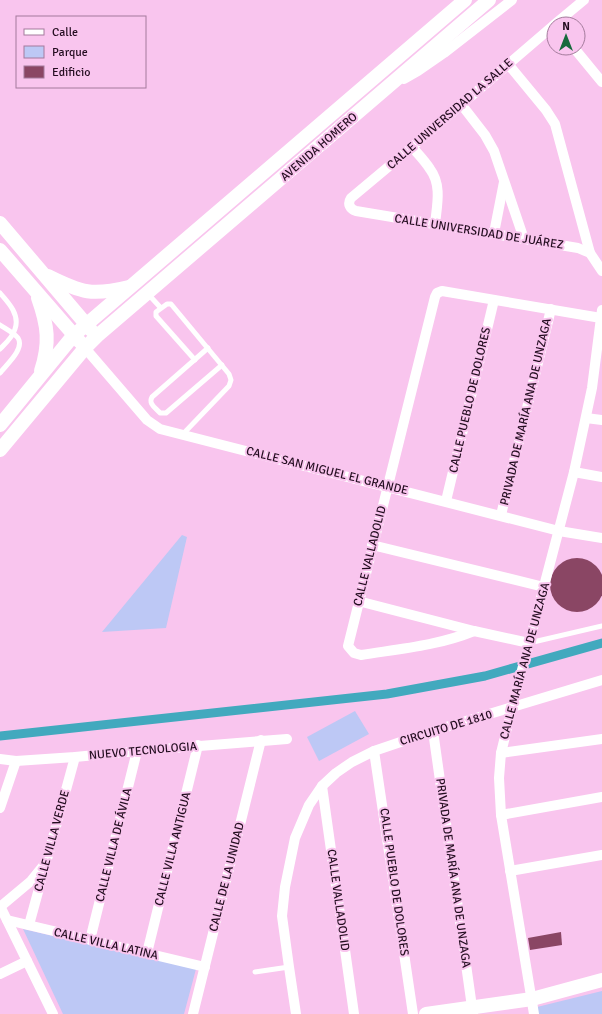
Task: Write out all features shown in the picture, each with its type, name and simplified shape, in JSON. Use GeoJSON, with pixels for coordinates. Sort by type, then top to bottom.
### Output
{"type":"FeatureCollection","features":[{"type":"Feature","properties":{"kind":"main road","name":"AVENIDA HOMERO"},"geometry":{"type":"LineString","coordinates":[[73,336],[85,324],[465,0]]}},
{"type":"Feature","properties":{"kind":"main road","name":"AVENIDA HOMERO"},"geometry":{"type":"LineString","coordinates":[[85,348],[97,336],[489,0]]}},
{"type":"Feature","properties":{"kind":"main road"},"geometry":{"type":"LineString","coordinates":[[0,223],[85,324],[97,336]]}},
{"type":"Feature","properties":{"kind":"main road"},"geometry":{"type":"LineString","coordinates":[[0,250],[73,336],[85,348],[3,439]]}},
{"type":"Feature","properties":{"kind":"main road"},"geometry":{"type":"LineString","coordinates":[[44,274],[71,288],[84,291],[106,292],[136,282]]}},
{"type":"Feature","properties":{"kind":"main road"},"geometry":{"type":"LineString","coordinates":[[35,290],[44,315],[47,338],[45,360],[40,377]]}},
{"type":"Feature","properties":{"kind":"main road"},"geometry":{"type":"LineString","coordinates":[[3,439],[40,377],[73,336]]}},
{"type":"Feature","properties":{"kind":"main road"},"geometry":{"type":"LineString","coordinates":[[426,1014],[473,1011],[532,999],[602,980]]}},
{"type":"Feature","properties":{"kind":"street"},"geometry":{"type":"LineString","coordinates":[[389,86],[418,71],[444,54],[512,0]]}},
{"type":"Feature","properties":{"kind":"street","name":"CALLE UNIVERSIDAD LA SALLE"},"geometry":{"type":"LineString","coordinates":[[565,16],[584,0]]}},
{"type":"Feature","properties":{"kind":"street","name":"CALLE UNIVERSIDAD LA SALLE"},"geometry":{"type":"LineString","coordinates":[[349,205],[351,198],[546,32]]}},
{"type":"Feature","properties":{"kind":"street"},"geometry":{"type":"LineString","coordinates":[[581,56],[602,82]]}},
{"type":"Feature","properties":{"kind":"street"},"geometry":{"type":"LineString","coordinates":[[508,64],[546,110],[555,124],[590,253],[602,271]]}},
{"type":"Feature","properties":{"kind":"street"},"geometry":{"type":"LineString","coordinates":[[461,104],[490,144],[497,159],[524,239]]}},
{"type":"Feature","properties":{"kind":"street"},"geometry":{"type":"LineString","coordinates":[[412,147],[430,168],[436,181],[438,196],[435,224]]}},
{"type":"Feature","properties":{"kind":"street"},"geometry":{"type":"LineString","coordinates":[[494,233],[504,180]]}},
{"type":"Feature","properties":{"kind":"street","name":"CALLE UNIVERSIDAD DE JUÁREZ"},"geometry":{"type":"LineString","coordinates":[[349,205],[350,208],[356,212],[494,233],[572,247],[590,253]]}},
{"type":"Feature","properties":{"kind":"street","name":"CALLE VALLADOLID"},"geometry":{"type":"LineString","coordinates":[[474,631],[455,639],[438,643],[358,654],[351,651],[348,644],[437,293],[442,291],[494,300]]}},
{"type":"Feature","properties":{"kind":"street"},"geometry":{"type":"LineString","coordinates":[[494,300],[551,309],[601,314]]}},
{"type":"Feature","properties":{"kind":"street","name":"CALLE PUEBLO DE DOLORES"},"geometry":{"type":"LineString","coordinates":[[446,501],[494,300]]}},
{"type":"Feature","properties":{"kind":"street","name":"PRIVADA DE MARÍA ANA DE UNZAGA"},"geometry":{"type":"LineString","coordinates":[[502,515],[551,309]]}},
{"type":"Feature","properties":{"kind":"street","name":"CALLE MARÍA ANA DE UNZAGA"},"geometry":{"type":"LineString","coordinates":[[534,1014],[501,815],[499,778],[501,753],[520,674],[574,472],[586,418],[596,361],[601,314]]}},
{"type":"Feature","properties":{"kind":"street","name":"CALLE SAN MIGUEL EL GRANDE"},"geometry":{"type":"LineString","coordinates":[[85,348],[151,424],[160,429],[558,530],[602,538]]}},
{"type":"Feature","properties":{"kind":"street"},"geometry":{"type":"LineString","coordinates":[[586,418],[602,420]]}},
{"type":"Feature","properties":{"kind":"street"},"geometry":{"type":"LineString","coordinates":[[574,472],[602,477]]}},
{"type":"Feature","properties":{"kind":"street"},"geometry":{"type":"LineString","coordinates":[[372,545],[544,587]]}},
{"type":"Feature","properties":{"kind":"street"},"geometry":{"type":"LineString","coordinates":[[358,601],[474,631],[529,643]]}},
{"type":"Feature","properties":{"kind":"street","name":"CIRCUITO DE 1810"},"geometry":{"type":"LineString","coordinates":[[322,786],[336,773],[374,750],[602,680]]}},
{"type":"Feature","properties":{"kind":"street","name":"PRIVADA DE MARÍA ANA DE UNZAGA"},"geometry":{"type":"LineString","coordinates":[[433,731],[473,1011]]}},
{"type":"Feature","properties":{"kind":"street","name":"NUEVO TECNOLOGIA"},"geometry":{"type":"LineString","coordinates":[[0,759],[16,761],[75,757],[137,750],[287,739]]}},
{"type":"Feature","properties":{"kind":"street"},"geometry":{"type":"LineString","coordinates":[[501,753],[602,739]]}},
{"type":"Feature","properties":{"kind":"street","name":"CALLE DE LA UNIDAD"},"geometry":{"type":"LineString","coordinates":[[193,1014],[261,740]]}},
{"type":"Feature","properties":{"kind":"street","name":"CALLE VILLA ANTIGUA"},"geometry":{"type":"LineString","coordinates":[[147,954],[198,745]]}},
{"type":"Feature","properties":{"kind":"street","name":"CALLE VILLA DE ÁVILA"},"geometry":{"type":"LineString","coordinates":[[90,940],[137,750]]}},
{"type":"Feature","properties":{"kind":"street","name":"CALLE PUEBLO DE DOLORES"},"geometry":{"type":"LineString","coordinates":[[374,750],[413,1014]]}},
{"type":"Feature","properties":{"kind":"street","name":"CALLE VILLA VERDE"},"geometry":{"type":"LineString","coordinates":[[29,925],[75,757]]}},
{"type":"Feature","properties":{"kind":"street"},"geometry":{"type":"LineString","coordinates":[[0,808],[16,761]]}},
{"type":"Feature","properties":{"kind":"street"},"geometry":{"type":"LineString","coordinates":[[296,1014],[282,916],[285,887],[295,838],[309,805],[322,786]]}},
{"type":"Feature","properties":{"kind":"street","name":"CALLE VALLADOLID"},"geometry":{"type":"LineString","coordinates":[[322,786],[354,1014]]}},
{"type":"Feature","properties":{"kind":"street"},"geometry":{"type":"LineString","coordinates":[[501,815],[602,797]]}},
{"type":"Feature","properties":{"kind":"street"},"geometry":{"type":"LineString","coordinates":[[510,871],[602,855]]}},
{"type":"Feature","properties":{"kind":"street"},"geometry":{"type":"LineString","coordinates":[[47,862],[31,881],[0,907],[51,1013]]}},
{"type":"Feature","properties":{"kind":"street","name":"CALLE VILLA LATINA"},"geometry":{"type":"LineString","coordinates":[[7,920],[205,967]]}},
{"type":"Feature","properties":{"kind":"street"},"geometry":{"type":"LineString","coordinates":[[0,974],[27,961]]}},
{"type":"Feature","properties":{"kind":"lane"},"geometry":{"type":"LineString","coordinates":[[0,293],[13,309],[16,318],[16,329],[0,349]]}},
{"type":"Feature","properties":{"kind":"lane"},"geometry":{"type":"LineString","coordinates":[[148,293],[160,307]]}},
{"type":"Feature","properties":{"kind":"lane"},"geometry":{"type":"LineString","coordinates":[[0,296],[7,300]]}},
{"type":"Feature","properties":{"kind":"lane"},"geometry":{"type":"LineString","coordinates":[[182,434],[229,386],[230,377],[222,365],[171,304],[166,304],[160,307],[156,312],[156,316],[195,360]]}},
{"type":"Feature","properties":{"kind":"lane"},"geometry":{"type":"LineString","coordinates":[[0,325],[13,334],[19,340],[20,345],[19,350],[0,373]]}},
{"type":"Feature","properties":{"kind":"lane"},"geometry":{"type":"LineString","coordinates":[[208,348],[152,396],[150,399],[151,404],[160,413],[166,413],[222,365]]}},
{"type":"Feature","properties":{"kind":"lane"},"geometry":{"type":"LineString","coordinates":[[529,643],[602,626]]}},
{"type":"Feature","properties":{"kind":"lane"},"geometry":{"type":"LineString","coordinates":[[255,972],[289,967]]}},
{"type":"Feature","properties":{"kind":"green space"},"geometry":{"type":"Polygon","coordinates":[[[182,535],[187,537],[166,628],[102,632],[182,535]]]}},
{"type":"Feature","properties":{"kind":"green space"},"geometry":{"type":"Polygon","coordinates":[[[355,711],[369,734],[319,761],[307,737],[355,711]]]}},
{"type":"Feature","properties":{"kind":"green space"},"geometry":{"type":"Polygon","coordinates":[[[23,929],[196,969],[184,1014],[63,1014],[23,929]]]}},
{"type":"Feature","properties":{"kind":"green space"},"geometry":{"type":"Polygon","coordinates":[[[602,991],[602,1014],[538,1014],[537,1007],[602,991]]]}},
{"type":"Feature","properties":{"kind":"building"},"geometry":{"type":"Polygon","coordinates":[[[577,558],[587,560],[596,566],[602,575],[602,595],[596,604],[587,610],[577,612],[567,610],[558,604],[552,595],[550,585],[552,575],[558,566],[567,560],[577,558]]]}},
{"type":"Feature","properties":{"kind":"building"},"geometry":{"type":"Polygon","coordinates":[[[561,932],[562,945],[530,950],[528,938],[561,932]]]}},
{"type":"Feature","properties":{"kind":"waterway"},"geometry":{"type":"LineString","coordinates":[[0,736],[387,694],[485,676],[602,643]]}}]}
